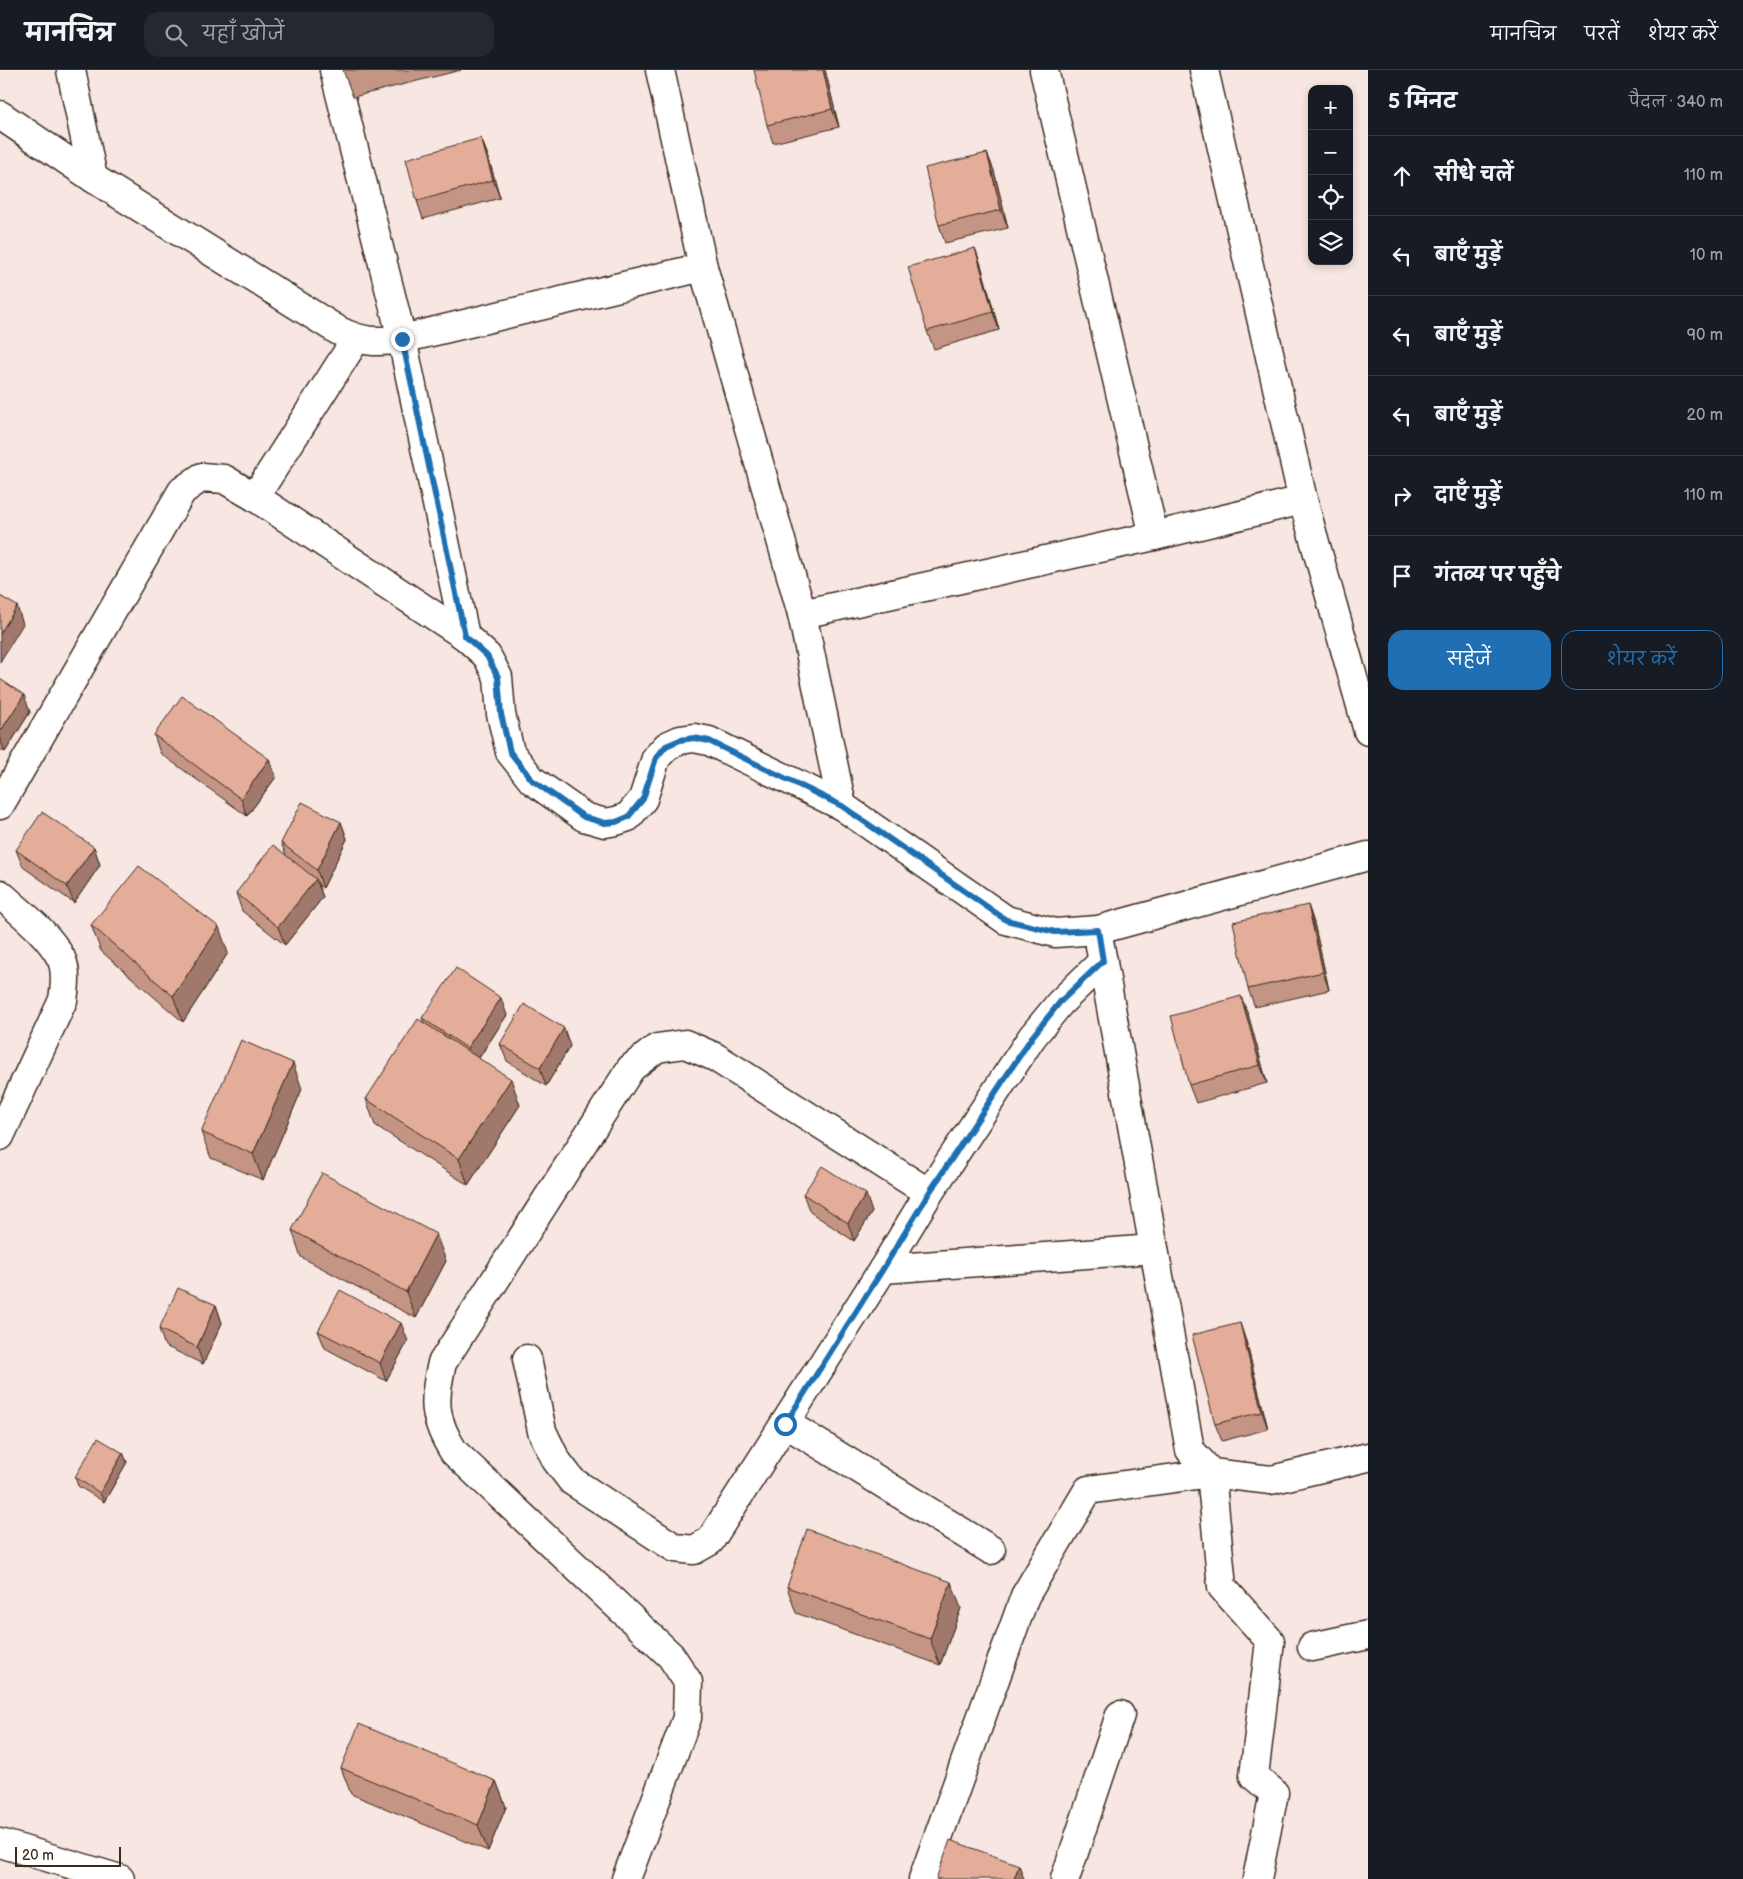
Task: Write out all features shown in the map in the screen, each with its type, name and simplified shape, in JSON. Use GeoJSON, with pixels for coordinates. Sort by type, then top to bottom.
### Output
{"type":"FeatureCollection","features":[{"type":"Feature","properties":{"kind":"street"},"geometry":{"type":"LineString","coordinates":[[71,70],[93,178]]}},
{"type":"Feature","properties":{"kind":"street"},"geometry":{"type":"LineString","coordinates":[[334,70],[402,339],[465,636]]}},
{"type":"Feature","properties":{"kind":"street"},"geometry":{"type":"LineString","coordinates":[[660,70],[703,267],[802,614],[842,806]]}},
{"type":"Feature","properties":{"kind":"street"},"geometry":{"type":"LineString","coordinates":[[1044,70],[1154,536]]}},
{"type":"Feature","properties":{"kind":"street"},"geometry":{"type":"LineString","coordinates":[[1204,70],[1303,500],[1368,731]]}},
{"type":"Feature","properties":{"kind":"street"},"geometry":{"type":"LineString","coordinates":[[0,115],[93,178],[339,331],[356,339],[383,342],[402,339],[703,267]]}},
{"type":"Feature","properties":{"kind":"street"},"geometry":{"type":"LineString","coordinates":[[255,497],[356,339]]}},
{"type":"Feature","properties":{"kind":"street"},"geometry":{"type":"LineString","coordinates":[[0,805],[182,491],[202,477],[224,479],[255,497],[465,636],[487,656],[498,677],[501,714],[510,752],[532,780],[584,817],[605,823],[616,822],[628,817],[643,799],[656,758],[666,746],[680,740],[694,738],[709,741],[842,806],[1006,920],[1055,932],[1098,930],[1368,856]]}},
{"type":"Feature","properties":{"kind":"street"},"geometry":{"type":"LineString","coordinates":[[802,614],[1154,536],[1303,500]]}},
{"type":"Feature","properties":{"kind":"street"},"geometry":{"type":"LineString","coordinates":[[0,894],[39,929],[62,959],[66,980],[63,1000],[0,1136]]}},
{"type":"Feature","properties":{"kind":"street"},"geometry":{"type":"LineString","coordinates":[[1098,930],[1190,1450],[1211,1473],[1222,1587],[1270,1641],[1254,1776],[1274,1794],[1257,1879]]}},
{"type":"Feature","properties":{"kind":"street"},"geometry":{"type":"LineString","coordinates":[[527,1359],[542,1430],[556,1460],[572,1481],[676,1548],[694,1550],[710,1541],[883,1269],[929,1193],[1032,1037],[1060,1002],[1103,961]]}},
{"type":"Feature","properties":{"kind":"street"},"geometry":{"type":"LineString","coordinates":[[626,1879],[686,1718],[688,1682],[670,1656],[454,1452],[444,1435],[436,1411],[436,1389],[442,1363],[631,1068],[657,1048],[685,1044],[715,1057],[929,1193]]}},
{"type":"Feature","properties":{"kind":"street"},"geometry":{"type":"LineString","coordinates":[[883,1269],[1154,1248]]}},
{"type":"Feature","properties":{"kind":"street"},"geometry":{"type":"LineString","coordinates":[[785,1424],[991,1550]]}},
{"type":"Feature","properties":{"kind":"street"},"geometry":{"type":"LineString","coordinates":[[924,1879],[1025,1596],[1088,1490],[1211,1473],[1271,1480],[1368,1457]]}},
{"type":"Feature","properties":{"kind":"street"},"geometry":{"type":"LineString","coordinates":[[1312,1647],[1368,1635]]}},
{"type":"Feature","properties":{"kind":"street"},"geometry":{"type":"LineString","coordinates":[[1065,1879],[1120,1715]]}},
{"type":"Feature","properties":{"kind":"street"},"geometry":{"type":"LineString","coordinates":[[0,1843],[120,1879]]}},
{"type":"Feature","properties":{"kind":"building"},"geometry":{"type":"Polygon","coordinates":[[[754,70],[823,70],[832,109],[767,125],[754,70]]]}},
{"type":"Feature","properties":{"kind":"building"},"geometry":{"type":"Polygon","coordinates":[[[481,138],[493,180],[417,201],[406,159],[481,138]]]}},
{"type":"Feature","properties":{"kind":"building"},"geometry":{"type":"Polygon","coordinates":[[[987,153],[1001,210],[939,225],[925,168],[987,153]]]}},
{"type":"Feature","properties":{"kind":"building"},"geometry":{"type":"Polygon","coordinates":[[[975,248],[993,312],[927,331],[908,267],[975,248]]]}},
{"type":"Feature","properties":{"kind":"building"},"geometry":{"type":"Polygon","coordinates":[[[0,596],[17,606],[0,634],[0,596]]]}},
{"type":"Feature","properties":{"kind":"building"},"geometry":{"type":"Polygon","coordinates":[[[0,679],[24,695],[0,732],[0,679]]]}},
{"type":"Feature","properties":{"kind":"building"},"geometry":{"type":"Polygon","coordinates":[[[182,696],[269,759],[241,799],[154,735],[182,696]]]}},
{"type":"Feature","properties":{"kind":"building"},"geometry":{"type":"Polygon","coordinates":[[[302,802],[341,822],[317,870],[281,843],[302,802]]]}},
{"type":"Feature","properties":{"kind":"building"},"geometry":{"type":"Polygon","coordinates":[[[42,812],[94,847],[67,886],[16,850],[42,812]]]}},
{"type":"Feature","properties":{"kind":"building"},"geometry":{"type":"Polygon","coordinates":[[[273,845],[316,879],[278,927],[236,893],[273,845]]]}},
{"type":"Feature","properties":{"kind":"building"},"geometry":{"type":"Polygon","coordinates":[[[139,866],[219,927],[173,996],[91,925],[139,866]]]}},
{"type":"Feature","properties":{"kind":"building"},"geometry":{"type":"Polygon","coordinates":[[[1308,905],[1323,972],[1248,989],[1233,922],[1308,905]]]}},
{"type":"Feature","properties":{"kind":"building"},"geometry":{"type":"Polygon","coordinates":[[[456,968],[501,998],[467,1048],[422,1018],[456,968]]]}},
{"type":"Feature","properties":{"kind":"building"},"geometry":{"type":"Polygon","coordinates":[[[1241,996],[1260,1065],[1189,1085],[1171,1016],[1241,996]]]}},
{"type":"Feature","properties":{"kind":"building"},"geometry":{"type":"Polygon","coordinates":[[[524,1004],[564,1028],[540,1068],[500,1044],[524,1004]]]}},
{"type":"Feature","properties":{"kind":"building"},"geometry":{"type":"Polygon","coordinates":[[[418,1019],[511,1079],[459,1159],[366,1099],[418,1019]]]}},
{"type":"Feature","properties":{"kind":"building"},"geometry":{"type":"Polygon","coordinates":[[[241,1040],[293,1063],[253,1154],[201,1132],[241,1040]]]}},
{"type":"Feature","properties":{"kind":"building"},"geometry":{"type":"Polygon","coordinates":[[[822,1166],[866,1194],[848,1223],[803,1194],[822,1166]]]}},
{"type":"Feature","properties":{"kind":"building"},"geometry":{"type":"Polygon","coordinates":[[[322,1173],[436,1234],[406,1292],[292,1230],[322,1173]]]}},
{"type":"Feature","properties":{"kind":"building"},"geometry":{"type":"Polygon","coordinates":[[[178,1288],[216,1305],[197,1347],[159,1329],[178,1288]]]}},
{"type":"Feature","properties":{"kind":"building"},"geometry":{"type":"Polygon","coordinates":[[[340,1290],[401,1323],[380,1363],[318,1331],[340,1290]]]}},
{"type":"Feature","properties":{"kind":"building"},"geometry":{"type":"Polygon","coordinates":[[[1240,1323],[1262,1412],[1215,1424],[1192,1335],[1240,1323]]]}},
{"type":"Feature","properties":{"kind":"building"},"geometry":{"type":"Polygon","coordinates":[[[98,1438],[123,1453],[100,1493],[75,1477],[98,1438]]]}},
{"type":"Feature","properties":{"kind":"building"},"geometry":{"type":"Polygon","coordinates":[[[807,1529],[951,1582],[930,1639],[787,1587],[807,1529]]]}},
{"type":"Feature","properties":{"kind":"building"},"geometry":{"type":"Polygon","coordinates":[[[359,1724],[496,1781],[478,1825],[341,1768],[359,1724]]]}},
{"type":"Feature","properties":{"kind":"building"},"geometry":{"type":"Polygon","coordinates":[[[950,1840],[1019,1865],[1014,1879],[936,1879],[950,1840]]]}},
{"type":"Feature","properties":{"kind":"route"},"geometry":{"type":"LineString","coordinates":[[402,339],[465,636],[487,656],[498,677],[501,714],[510,752],[532,780],[584,817],[605,823],[616,822],[628,817],[643,799],[656,758],[666,746],[680,740],[694,738],[709,741],[842,806],[1006,920],[1055,932],[1098,930],[1103,961],[1060,1002],[1032,1037],[929,1193],[785,1424]]}}]}
